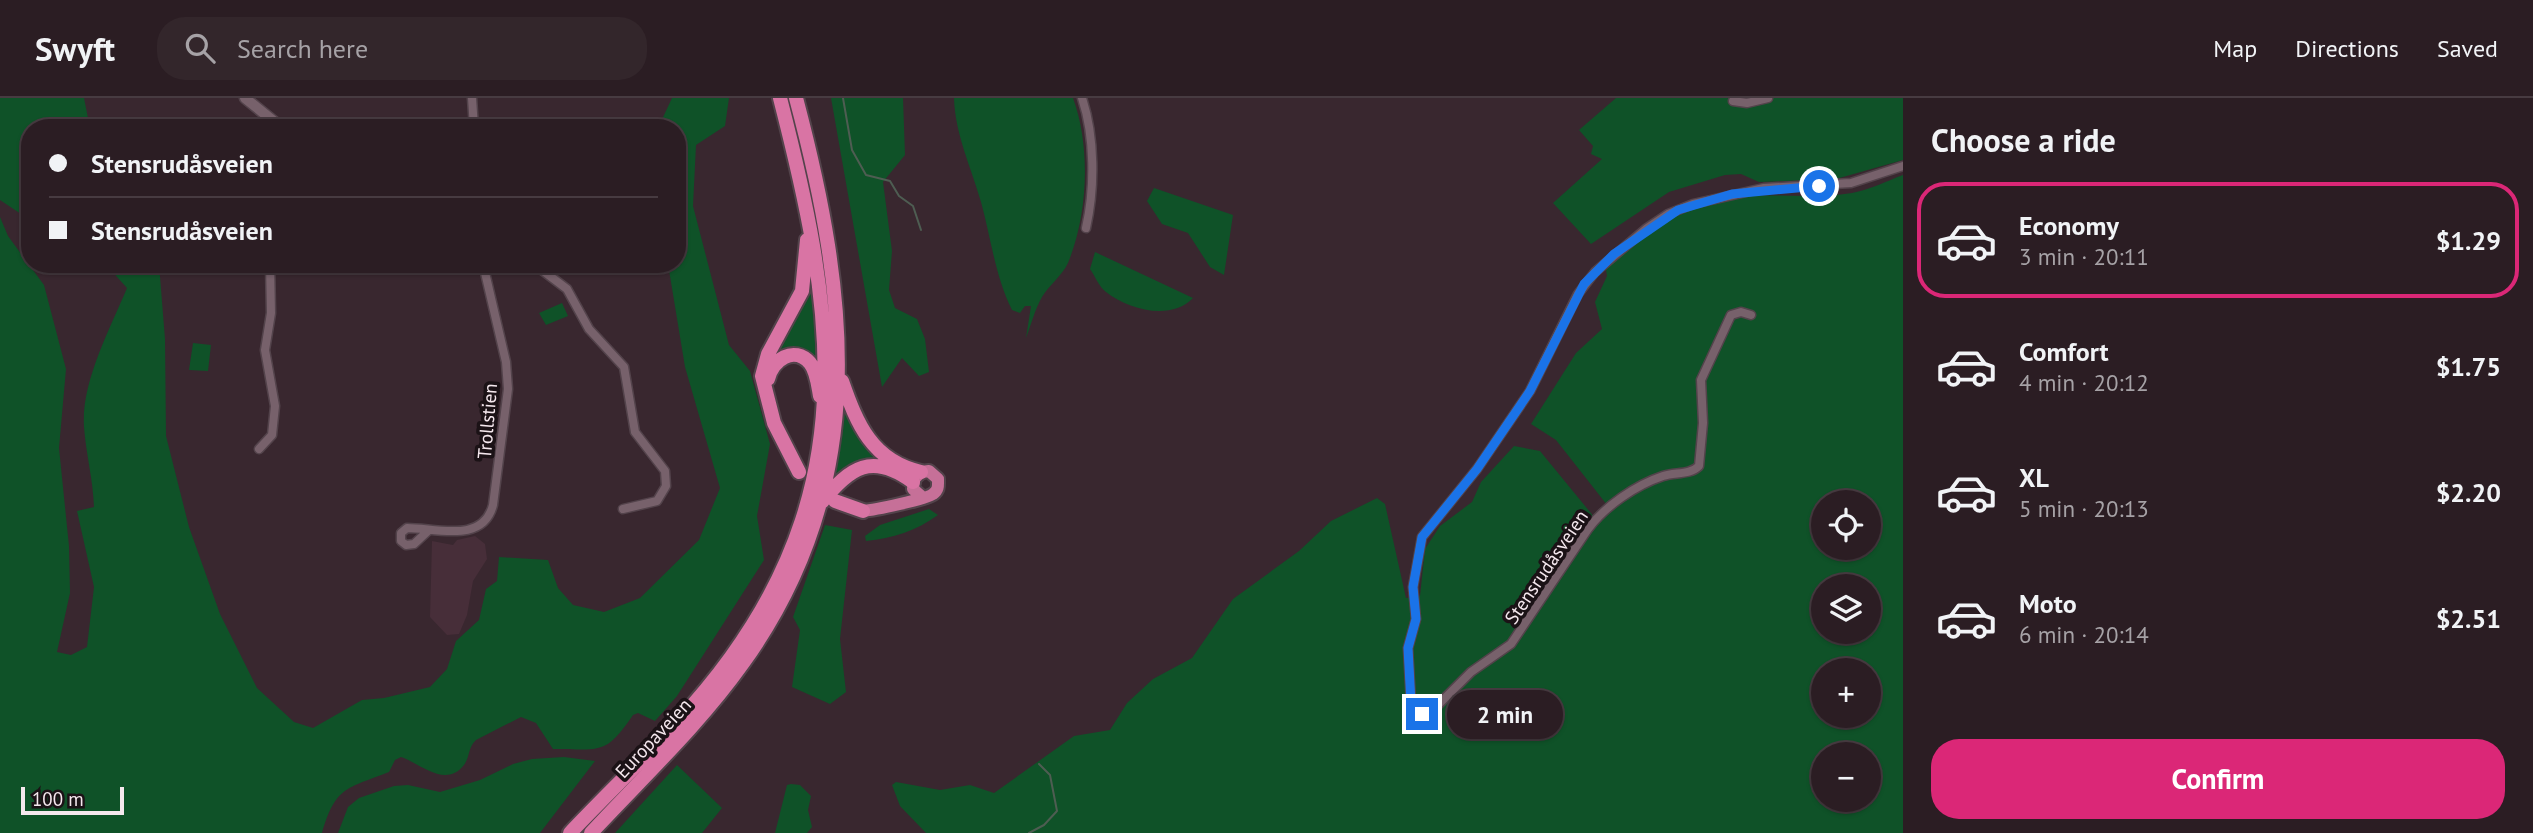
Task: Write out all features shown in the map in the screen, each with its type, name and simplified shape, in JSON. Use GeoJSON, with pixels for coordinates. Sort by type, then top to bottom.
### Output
{"type":"FeatureCollection","features":[{"type":"Feature","properties":{"kind":"highway"},"geometry":{"type":"LineString","coordinates":[[780,98],[807,205],[825,318],[824,414]]}},
{"type":"Feature","properties":{"kind":"highway"},"geometry":{"type":"LineString","coordinates":[[796,98],[830,252],[840,338],[835,436],[819,506]]}},
{"type":"Feature","properties":{"kind":"highway"},"geometry":{"type":"LineString","coordinates":[[799,472],[781,440],[765,394],[762,376],[765,360],[800,298],[805,280],[807,205]]}},
{"type":"Feature","properties":{"kind":"highway"},"geometry":{"type":"LineString","coordinates":[[765,394],[775,363],[786,356],[802,357],[814,370],[824,414]]}},
{"type":"Feature","properties":{"kind":"highway"},"geometry":{"type":"LineString","coordinates":[[839,374],[856,420],[878,452],[917,484]]}},
{"type":"Feature","properties":{"kind":"highway","name":"Europaveien"},"geometry":{"type":"LineString","coordinates":[[570,833],[716,677],[746,635],[787,559],[814,471],[824,414]]}},
{"type":"Feature","properties":{"kind":"highway"},"geometry":{"type":"LineString","coordinates":[[819,506],[841,479],[864,466],[889,469],[917,484]]}},
{"type":"Feature","properties":{"kind":"highway"},"geometry":{"type":"LineString","coordinates":[[835,501],[863,511],[900,505],[917,484]]}},
{"type":"Feature","properties":{"kind":"highway","name":"Europaveien"},"geometry":{"type":"LineString","coordinates":[[591,833],[695,723],[741,666],[792,581],[819,506]]}},
{"type":"Feature","properties":{"kind":"street"},"geometry":{"type":"LineString","coordinates":[[245,98],[269,119]]}},
{"type":"Feature","properties":{"kind":"street"},"geometry":{"type":"LineString","coordinates":[[472,98],[473,119]]}},
{"type":"Feature","properties":{"kind":"street"},"geometry":{"type":"LineString","coordinates":[[1082,98],[1087,122],[1091,178],[1086,228]]}},
{"type":"Feature","properties":{"kind":"street"},"geometry":{"type":"LineString","coordinates":[[1733,101],[1747,103],[1768,98]]}},
{"type":"Feature","properties":{"kind":"street","name":"Stensrudåsveien"},"geometry":{"type":"LineString","coordinates":[[1751,315],[1741,312],[1731,316],[1701,380],[1703,423],[1699,466],[1691,472],[1665,475],[1649,482],[1601,514],[1511,645],[1471,672],[1432,711],[1417,713],[1411,703],[1408,648],[1416,619],[1413,587],[1422,537],[1477,469],[1530,391],[1578,294],[1595,272],[1647,228],[1668,214],[1693,204],[1764,188],[1840,185],[1903,166]]}},
{"type":"Feature","properties":{"kind":"street"},"geometry":{"type":"LineString","coordinates":[[259,449],[272,435],[275,406],[265,350],[271,313],[270,273]]}},
{"type":"Feature","properties":{"kind":"street","name":"Trollstien"},"geometry":{"type":"LineString","coordinates":[[429,530],[477,528],[487,520],[493,505],[508,389],[506,362],[485,273]]}},
{"type":"Feature","properties":{"kind":"street"},"geometry":{"type":"LineString","coordinates":[[546,273],[567,289],[585,324],[623,365],[630,385],[635,432],[666,471],[666,486],[657,501],[623,509]]}},
{"type":"Feature","properties":{"kind":"shaded area"},"geometry":{"type":"Polygon","coordinates":[[[475,536],[485,544],[487,559],[473,581],[467,615],[459,634],[447,635],[430,617],[432,541],[453,545],[457,540],[475,536]]]}},
{"type":"Feature","properties":{"kind":"green space"},"geometry":{"type":"Polygon","coordinates":[[[0,98],[84,98],[88,119],[21,119],[21,214],[0,200],[0,98]]]}},
{"type":"Feature","properties":{"kind":"green space"},"geometry":{"type":"Polygon","coordinates":[[[672,98],[729,98],[725,126],[696,145],[693,206],[729,345],[750,371],[770,444],[757,516],[764,560],[677,696],[655,721],[638,713],[633,715],[608,744],[592,749],[553,749],[536,723],[521,717],[476,740],[464,765],[449,775],[432,772],[401,757],[395,760],[389,772],[345,791],[332,806],[322,833],[0,833],[0,217],[8,236],[21,254],[21,273],[35,273],[44,285],[66,369],[59,448],[69,546],[70,593],[57,652],[71,655],[87,647],[94,587],[77,511],[94,507],[84,410],[98,356],[127,288],[114,273],[160,273],[165,339],[166,436],[189,527],[220,614],[257,688],[294,722],[313,728],[362,700],[384,698],[430,687],[447,669],[456,641],[479,620],[486,589],[497,581],[499,557],[548,560],[558,588],[573,605],[604,612],[640,598],[699,540],[720,488],[685,367],[669,273],[686,273],[686,119],[662,119],[672,98]]]}},
{"type":"Feature","properties":{"kind":"green space"},"geometry":{"type":"Polygon","coordinates":[[[831,98],[903,98],[905,155],[883,182],[892,251],[889,290],[895,308],[917,319],[925,339],[929,372],[919,376],[902,358],[882,387],[831,98]]]}},
{"type":"Feature","properties":{"kind":"green space"},"geometry":{"type":"Polygon","coordinates":[[[954,98],[1073,98],[1079,117],[1085,180],[1075,244],[1068,263],[1042,297],[1026,338],[1031,306],[1025,306],[1020,313],[1012,310],[1006,297],[981,202],[960,137],[954,98]]]}},
{"type":"Feature","properties":{"kind":"green space"},"geometry":{"type":"Polygon","coordinates":[[[1616,98],[1903,98],[1903,160],[1836,179],[1759,182],[1741,174],[1725,175],[1669,192],[1591,244],[1553,203],[1602,159],[1591,154],[1593,146],[1579,130],[1616,98]]]}},
{"type":"Feature","properties":{"kind":"green space"},"geometry":{"type":"Polygon","coordinates":[[[1903,175],[1903,833],[926,833],[900,806],[892,785],[896,782],[940,790],[970,785],[994,793],[1074,736],[1110,730],[1127,703],[1153,679],[1192,658],[1233,599],[1299,551],[1331,521],[1377,498],[1385,504],[1406,598],[1420,596],[1425,549],[1440,526],[1472,502],[1481,482],[1514,446],[1540,451],[1599,523],[1611,510],[1556,440],[1531,424],[1576,353],[1602,329],[1595,302],[1607,276],[1605,263],[1671,215],[1695,204],[1733,197],[1833,195],[1871,188],[1903,175]]]}},
{"type":"Feature","properties":{"kind":"green space"},"geometry":{"type":"Polygon","coordinates":[[[1154,188],[1233,215],[1224,275],[1210,267],[1188,233],[1162,224],[1147,201],[1154,188]]]}},
{"type":"Feature","properties":{"kind":"green space"},"geometry":{"type":"Polygon","coordinates":[[[1095,252],[1193,298],[1184,305],[1162,311],[1126,304],[1106,292],[1097,281],[1090,269],[1095,252]]]}},
{"type":"Feature","properties":{"kind":"green space"},"geometry":{"type":"Polygon","coordinates":[[[811,262],[819,363],[812,360],[769,359],[811,262]]]}},
{"type":"Feature","properties":{"kind":"green space"},"geometry":{"type":"Polygon","coordinates":[[[562,303],[568,316],[546,325],[539,313],[562,303]]]}},
{"type":"Feature","properties":{"kind":"green space"},"geometry":{"type":"Polygon","coordinates":[[[193,343],[211,345],[208,371],[189,370],[193,343]]]}},
{"type":"Feature","properties":{"kind":"green space"},"geometry":{"type":"Polygon","coordinates":[[[845,408],[877,460],[834,483],[845,408]]]}},
{"type":"Feature","properties":{"kind":"green space"},"geometry":{"type":"Polygon","coordinates":[[[929,509],[938,515],[895,536],[866,541],[865,536],[880,525],[929,509]]]}},
{"type":"Feature","properties":{"kind":"green space"},"geometry":{"type":"Polygon","coordinates":[[[825,525],[852,530],[840,639],[846,692],[830,704],[792,687],[800,630],[793,617],[825,525]]]}},
{"type":"Feature","properties":{"kind":"green space"},"geometry":{"type":"Polygon","coordinates":[[[564,757],[595,761],[540,833],[338,833],[348,807],[359,798],[394,786],[408,785],[440,792],[480,780],[513,764],[532,759],[564,757]]]}},
{"type":"Feature","properties":{"kind":"green space"},"geometry":{"type":"Polygon","coordinates":[[[677,765],[722,808],[702,833],[615,833],[677,765]]]}},
{"type":"Feature","properties":{"kind":"green space"},"geometry":{"type":"Polygon","coordinates":[[[787,785],[800,785],[811,796],[808,810],[812,827],[807,833],[775,833],[787,785]]]}},
{"type":"Feature","properties":{"kind":"waterway"},"geometry":{"type":"LineString","coordinates":[[843,98],[852,150],[866,175],[890,181],[899,196],[913,206],[921,230]]}},
{"type":"Feature","properties":{"kind":"waterway"},"geometry":{"type":"LineString","coordinates":[[1029,833],[1044,825],[1057,811],[1050,775],[1039,764]]}},
{"type":"Feature","properties":{"kind":"route"},"geometry":{"type":"LineString","coordinates":[[1422,714],[1417,713],[1411,703],[1408,641],[1416,619],[1413,587],[1422,537],[1433,519],[1477,469],[1530,391],[1584,284],[1614,254],[1668,214],[1708,199],[1764,188],[1819,186]]}}]}
